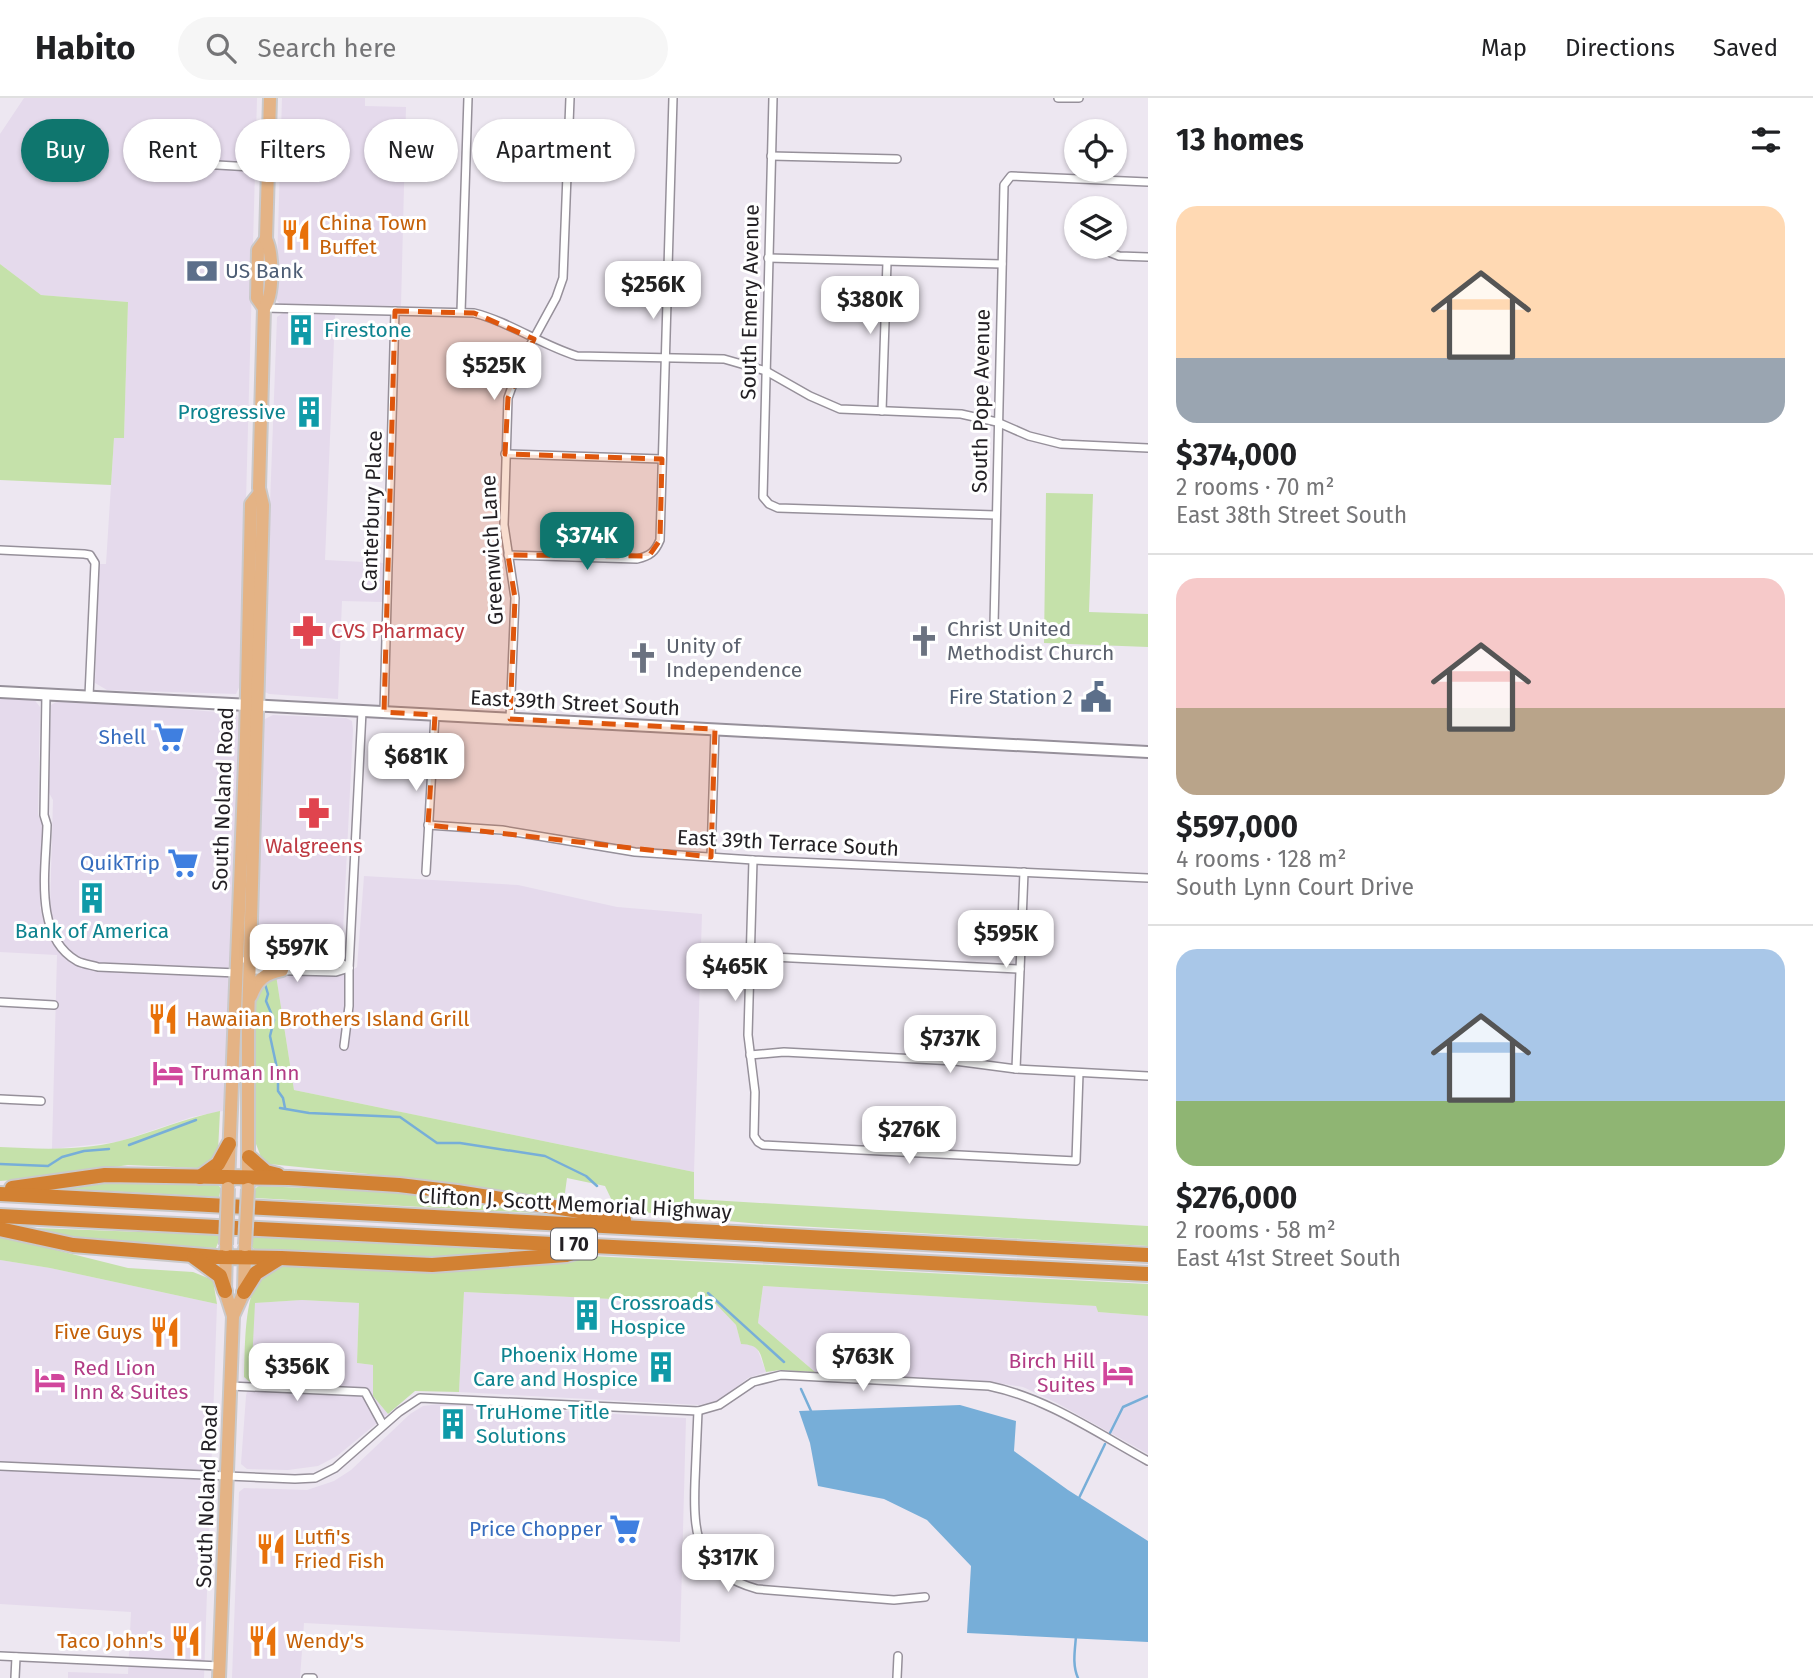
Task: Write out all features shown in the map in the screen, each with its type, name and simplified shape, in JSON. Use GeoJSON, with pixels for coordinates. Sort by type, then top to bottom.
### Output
{"type":"FeatureCollection","features":[{"type":"Feature","properties":{"kind":"highway"},"geometry":{"type":"LineString","coordinates":[[200,1177],[218,1164],[229,1144]]}},
{"type":"Feature","properties":{"kind":"highway"},"geometry":{"type":"LineString","coordinates":[[249,1157],[266,1172],[289,1178],[399,1185],[457,1192],[573,1210],[669,1230]]}},
{"type":"Feature","properties":{"kind":"highway"},"geometry":{"type":"LineString","coordinates":[[0,1192],[105,1175],[200,1177],[248,1184],[289,1178]]}},
{"type":"Feature","properties":{"kind":"highway","name":"Clifton J. Scott Memorial Highway"},"geometry":{"type":"LineString","coordinates":[[0,1192],[1148,1255]]}},
{"type":"Feature","properties":{"kind":"highway","name":"Clifton J. Scott Memorial Highway"},"geometry":{"type":"LineString","coordinates":[[0,1216],[1148,1274]]}},
{"type":"Feature","properties":{"kind":"highway"},"geometry":{"type":"LineString","coordinates":[[0,1229],[73,1245],[193,1256],[245,1251],[281,1258],[432,1265],[566,1255],[600,1245]]}},
{"type":"Feature","properties":{"kind":"highway"},"geometry":{"type":"LineString","coordinates":[[193,1256],[220,1276],[225,1291]]}},
{"type":"Feature","properties":{"kind":"highway"},"geometry":{"type":"LineString","coordinates":[[244,1292],[256,1273],[281,1258]]}},
{"type":"Feature","properties":{"kind":"main road","name":"South Noland Road"},"geometry":{"type":"LineString","coordinates":[[269,119],[270,98]]}},
{"type":"Feature","properties":{"kind":"main road","name":"South Noland Road"},"geometry":{"type":"LineString","coordinates":[[219,1672],[233,1316],[225,1291],[225,1251],[229,1144],[243,966],[254,603],[251,504],[259,494],[264,308],[270,299],[271,252],[266,239],[268,182]]}},
{"type":"Feature","properties":{"kind":"main road","name":"East 39th Street South"},"geometry":{"type":"LineString","coordinates":[[0,692],[1148,752]]}},
{"type":"Feature","properties":{"kind":"main road","name":"South Noland Road"},"geometry":{"type":"LineString","coordinates":[[233,1316],[244,1292],[249,1157],[249,999],[243,966]]}},
{"type":"Feature","properties":{"kind":"main road"},"geometry":{"type":"LineString","coordinates":[[249,999],[260,978],[282,970]]}},
{"type":"Feature","properties":{"kind":"street"},"geometry":{"type":"LineString","coordinates":[[461,312],[468,98]]}},
{"type":"Feature","properties":{"kind":"street","name":"Greenwich Lane"},"geometry":{"type":"LineString","coordinates":[[510,719],[514,598],[504,525],[508,398],[520,363],[556,298],[563,278],[570,98]]}},
{"type":"Feature","properties":{"kind":"street"},"geometry":{"type":"LineString","coordinates":[[508,555],[637,559],[649,556],[655,551],[660,540],[673,98]]}},
{"type":"Feature","properties":{"kind":"street","name":"South Emery Avenue"},"geometry":{"type":"LineString","coordinates":[[773,98],[763,497],[778,508],[995,515]]}},
{"type":"Feature","properties":{"kind":"street"},"geometry":{"type":"LineString","coordinates":[[1058,98],[1079,99]]}},
{"type":"Feature","properties":{"kind":"street"},"geometry":{"type":"LineString","coordinates":[[771,156],[897,159]]}},
{"type":"Feature","properties":{"kind":"street","name":"South Pope Avenue"},"geometry":{"type":"LineString","coordinates":[[995,625],[995,515],[1004,185],[1011,176],[1148,182]]}},
{"type":"Feature","properties":{"kind":"street"},"geometry":{"type":"LineString","coordinates":[[1127,256],[1148,257]]}},
{"type":"Feature","properties":{"kind":"street"},"geometry":{"type":"LineString","coordinates":[[768,258],[1002,264]]}},
{"type":"Feature","properties":{"kind":"street"},"geometry":{"type":"LineString","coordinates":[[882,411],[887,262]]}},
{"type":"Feature","properties":{"kind":"street"},"geometry":{"type":"LineString","coordinates":[[264,308],[461,312],[489,317],[554,349],[577,356],[724,359],[766,371],[810,396],[840,409],[961,414],[997,422],[1029,436],[1060,444],[1148,448]]}},
{"type":"Feature","properties":{"kind":"street","name":"Canterbury Place"},"geometry":{"type":"LineString","coordinates":[[384,712],[395,311]]}},
{"type":"Feature","properties":{"kind":"street"},"geometry":{"type":"LineString","coordinates":[[505,454],[662,459]]}},
{"type":"Feature","properties":{"kind":"street"},"geometry":{"type":"LineString","coordinates":[[0,550],[90,555],[95,563],[89,696]]}},
{"type":"Feature","properties":{"kind":"street"},"geometry":{"type":"LineString","coordinates":[[46,694],[46,906],[50,932],[79,962],[98,967],[334,963],[349,968]]}},
{"type":"Feature","properties":{"kind":"street"},"geometry":{"type":"LineString","coordinates":[[344,1046],[349,1006],[362,711]]}},
{"type":"Feature","properties":{"kind":"street"},"geometry":{"type":"LineString","coordinates":[[426,872],[435,715]]}},
{"type":"Feature","properties":{"kind":"street"},"geometry":{"type":"LineString","coordinates":[[711,857],[715,729]]}},
{"type":"Feature","properties":{"kind":"street","name":"East 39th Terrace South"},"geometry":{"type":"LineString","coordinates":[[428,825],[502,830],[635,852],[1148,878]]}},
{"type":"Feature","properties":{"kind":"street"},"geometry":{"type":"LineString","coordinates":[[753,860],[748,1035],[755,1092],[756,1140],[763,1145],[1076,1160],[1079,1073]]}},
{"type":"Feature","properties":{"kind":"street"},"geometry":{"type":"LineString","coordinates":[[1016,1069],[1024,872]]}},
{"type":"Feature","properties":{"kind":"street"},"geometry":{"type":"LineString","coordinates":[[750,956],[1020,969]]}},
{"type":"Feature","properties":{"kind":"street"},"geometry":{"type":"LineString","coordinates":[[243,966],[336,972],[349,968]]}},
{"type":"Feature","properties":{"kind":"street"},"geometry":{"type":"LineString","coordinates":[[0,1002],[54,1005]]}},
{"type":"Feature","properties":{"kind":"street"},"geometry":{"type":"LineString","coordinates":[[750,1055],[784,1052],[956,1061],[1016,1069],[1148,1076]]}},
{"type":"Feature","properties":{"kind":"street"},"geometry":{"type":"LineString","coordinates":[[0,1099],[41,1101]]}},
{"type":"Feature","properties":{"kind":"street"},"geometry":{"type":"LineString","coordinates":[[0,1466],[227,1477],[315,1478],[335,1468],[383,1425],[421,1398],[698,1411],[719,1405],[753,1382],[781,1375],[989,1386],[1035,1399],[1148,1461]]}},
{"type":"Feature","properties":{"kind":"street"},"geometry":{"type":"LineString","coordinates":[[230,1386],[365,1392],[383,1425]]}},
{"type":"Feature","properties":{"kind":"street"},"geometry":{"type":"LineString","coordinates":[[698,1411],[694,1505],[696,1534],[706,1556],[721,1572],[737,1583],[757,1589],[894,1600],[925,1597]]}},
{"type":"Feature","properties":{"kind":"street"},"geometry":{"type":"LineString","coordinates":[[0,1656],[219,1672]]}},
{"type":"Feature","properties":{"kind":"street"},"geometry":{"type":"LineString","coordinates":[[897,1678],[898,1656]]}},
{"type":"Feature","properties":{"kind":"street"},"geometry":{"type":"LineString","coordinates":[[15,1678],[16,1657]]}},
{"type":"Feature","properties":{"kind":"street"},"geometry":{"type":"LineString","coordinates":[[306,1678],[313,1678]]}},
{"type":"Feature","properties":{"kind":"highlighted area"},"geometry":{"type":"Polygon","coordinates":[[[395,311],[474,313],[534,339],[508,398],[505,454],[662,459],[660,540],[649,556],[508,555],[515,598],[510,719],[715,729],[711,857],[428,825],[435,715],[384,712],[395,311]]]}},
{"type":"Feature","properties":{"kind":"shaded area"},"geometry":{"type":"Polygon","coordinates":[[[24,98],[257,98],[256,119],[235,119],[235,182],[255,182],[241,683],[236,694],[107,690],[95,683],[99,564],[106,564],[114,438],[124,438],[128,302],[41,295],[0,264],[0,134],[24,98]]]}},
{"type":"Feature","properties":{"kind":"shaded area"},"geometry":{"type":"Polygon","coordinates":[[[282,98],[365,98],[365,106],[406,107],[406,119],[364,119],[364,182],[404,182],[401,306],[280,304],[276,299],[279,182],[350,182],[350,119],[281,119],[282,98]]]}},
{"type":"Feature","properties":{"kind":"shaded area"},"geometry":{"type":"Polygon","coordinates":[[[283,313],[335,315],[325,560],[383,563],[383,602],[342,601],[338,699],[269,694],[263,691],[277,317],[283,313]]]}},
{"type":"Feature","properties":{"kind":"shaded area"},"geometry":{"type":"Polygon","coordinates":[[[0,697],[33,698],[40,707],[38,814],[43,828],[40,907],[47,935],[59,952],[65,945],[56,931],[50,907],[53,800],[48,791],[51,705],[60,700],[237,715],[239,720],[230,1024],[223,1111],[192,1117],[118,1142],[52,1149],[57,955],[0,952],[0,697]]]}},
{"type":"Feature","properties":{"kind":"shaded area"},"geometry":{"type":"Polygon","coordinates":[[[273,715],[346,718],[352,721],[342,952],[336,955],[262,953],[256,949],[262,726],[265,719],[273,715]]]}},
{"type":"Feature","properties":{"kind":"shaded area"},"geometry":{"type":"Polygon","coordinates":[[[364,876],[518,885],[617,907],[702,914],[694,1172],[294,1090],[276,975],[342,976],[357,967],[364,876]]]}},
{"type":"Feature","properties":{"kind":"shaded area"},"geometry":{"type":"Polygon","coordinates":[[[0,1260],[217,1304],[204,1678],[68,1678],[68,1672],[128,1674],[131,1612],[0,1604],[0,1260]]]}},
{"type":"Feature","properties":{"kind":"shaded area"},"geometry":{"type":"Polygon","coordinates":[[[763,1286],[1097,1306],[1098,1312],[1148,1316],[1148,1454],[1023,1387],[986,1381],[815,1372],[758,1323],[763,1286]]]}},
{"type":"Feature","properties":{"kind":"shaded area"},"geometry":{"type":"Polygon","coordinates":[[[464,1292],[716,1304],[736,1325],[741,1344],[753,1344],[757,1348],[766,1372],[748,1378],[720,1400],[699,1405],[459,1392],[464,1292]]]}},
{"type":"Feature","properties":{"kind":"shaded area"},"geometry":{"type":"Polygon","coordinates":[[[302,1300],[359,1303],[357,1363],[373,1365],[373,1396],[388,1414],[337,1456],[318,1466],[288,1470],[247,1469],[241,1464],[246,1396],[249,1381],[251,1382],[254,1303],[302,1300]]]}},
{"type":"Feature","properties":{"kind":"shaded area"},"geometry":{"type":"Polygon","coordinates":[[[439,1404],[686,1418],[680,1642],[304,1623],[300,1678],[232,1678],[239,1492],[244,1488],[307,1490],[334,1481],[351,1470],[410,1414],[423,1406],[439,1404]]]}},
{"type":"Feature","properties":{"kind":"green space"},"geometry":{"type":"Polygon","coordinates":[[[0,264],[41,295],[128,302],[124,438],[114,438],[111,485],[0,480],[0,264]]]}},
{"type":"Feature","properties":{"kind":"green space"},"geometry":{"type":"Polygon","coordinates":[[[1046,493],[1093,494],[1089,612],[1148,614],[1148,647],[1044,643],[1046,493]]]}},
{"type":"Feature","properties":{"kind":"green space"},"geometry":{"type":"Polygon","coordinates":[[[276,975],[294,1090],[694,1172],[694,1199],[1148,1226],[1148,1246],[760,1224],[662,1215],[615,1207],[605,1186],[567,1178],[564,1200],[418,1179],[269,1164],[261,1157],[256,1144],[256,999],[264,980],[276,975]]]}},
{"type":"Feature","properties":{"kind":"green space"},"geometry":{"type":"Polygon","coordinates":[[[220,1111],[218,1151],[213,1160],[203,1167],[128,1165],[0,1181],[0,1147],[60,1148],[105,1144],[220,1111]]]}},
{"type":"Feature","properties":{"kind":"green space"},"geometry":{"type":"Polygon","coordinates":[[[89,1181],[217,1184],[221,1188],[219,1197],[50,1188],[89,1181]]]}},
{"type":"Feature","properties":{"kind":"green space"},"geometry":{"type":"Polygon","coordinates":[[[259,1186],[446,1194],[553,1210],[553,1214],[255,1198],[254,1189],[259,1186]]]}},
{"type":"Feature","properties":{"kind":"green space"},"geometry":{"type":"Polygon","coordinates":[[[10,1227],[221,1235],[216,1248],[81,1241],[10,1227]]]}},
{"type":"Feature","properties":{"kind":"green space"},"geometry":{"type":"Polygon","coordinates":[[[0,1236],[128,1268],[193,1272],[213,1280],[217,1304],[0,1260],[0,1236]]]}},
{"type":"Feature","properties":{"kind":"green space"},"geometry":{"type":"Polygon","coordinates":[[[252,1236],[518,1250],[419,1259],[255,1250],[251,1246],[252,1236]]]}},
{"type":"Feature","properties":{"kind":"green space"},"geometry":{"type":"Polygon","coordinates":[[[591,1256],[1148,1284],[1148,1316],[1098,1312],[1096,1306],[763,1286],[758,1323],[815,1372],[766,1372],[757,1349],[741,1344],[736,1325],[716,1304],[464,1292],[459,1392],[415,1391],[388,1414],[373,1396],[373,1365],[357,1363],[359,1303],[302,1300],[255,1303],[251,1383],[244,1377],[246,1328],[253,1291],[261,1277],[279,1265],[591,1256]]]}},
{"type":"Feature","properties":{"kind":"water"},"geometry":{"type":"Polygon","coordinates":[[[960,1405],[1016,1421],[1014,1451],[1068,1490],[1148,1541],[1148,1642],[967,1633],[971,1566],[927,1520],[884,1499],[818,1486],[810,1443],[799,1411],[960,1405]]]}},
{"type":"Feature","properties":{"kind":"waterway"},"geometry":{"type":"LineString","coordinates":[[265,984],[268,994],[266,1001],[274,1020],[270,1036],[278,1073],[278,1091],[285,1108]]}},
{"type":"Feature","properties":{"kind":"waterway"},"geometry":{"type":"LineString","coordinates":[[280,1108],[309,1113],[400,1117],[437,1143],[460,1143],[545,1156],[586,1176],[597,1186]]}},
{"type":"Feature","properties":{"kind":"waterway"},"geometry":{"type":"LineString","coordinates":[[129,1145],[196,1120]]}},
{"type":"Feature","properties":{"kind":"waterway"},"geometry":{"type":"LineString","coordinates":[[0,1164],[48,1166],[62,1157],[84,1151],[109,1149]]}},
{"type":"Feature","properties":{"kind":"waterway"},"geometry":{"type":"LineString","coordinates":[[708,1293],[784,1362]]}},
{"type":"Feature","properties":{"kind":"waterway"},"geometry":{"type":"LineString","coordinates":[[801,1389],[811,1411]]}},
{"type":"Feature","properties":{"kind":"waterway"},"geometry":{"type":"LineString","coordinates":[[1110,1433],[1123,1407],[1148,1396]]}},
{"type":"Feature","properties":{"kind":"waterway"},"geometry":{"type":"LineString","coordinates":[[1079,1498],[1105,1444]]}},
{"type":"Feature","properties":{"kind":"waterway"},"geometry":{"type":"LineString","coordinates":[[1076,1636],[1074,1663],[1078,1678]]}},
{"type":"Feature","properties":{"kind":"place","name":"China Town Buffet"},"geometry":{"type":"Point","coordinates":[296,235]}},
{"type":"Feature","properties":{"kind":"place","name":"US Bank"},"geometry":{"type":"Point","coordinates":[202,271]}},
{"type":"Feature","properties":{"kind":"place","name":"Firestone"},"geometry":{"type":"Point","coordinates":[301,330]}},
{"type":"Feature","properties":{"kind":"place","name":"Progressive"},"geometry":{"type":"Point","coordinates":[309,412]}},
{"type":"Feature","properties":{"kind":"place","name":"CVS Pharmacy"},"geometry":{"type":"Point","coordinates":[308,631]}},
{"type":"Feature","properties":{"kind":"place","name":"Christ United Methodist Church"},"geometry":{"type":"Point","coordinates":[924,641]}},
{"type":"Feature","properties":{"kind":"place","name":"Unity of Independence"},"geometry":{"type":"Point","coordinates":[643,658]}},
{"type":"Feature","properties":{"kind":"place","name":"Fire Station 2"},"geometry":{"type":"Point","coordinates":[1096,697]}},
{"type":"Feature","properties":{"kind":"place","name":"Shell"},"geometry":{"type":"Point","coordinates":[169,737]}},
{"type":"Feature","properties":{"kind":"place","name":"Walgreens"},"geometry":{"type":"Point","coordinates":[314,813]}},
{"type":"Feature","properties":{"kind":"place","name":"QuikTrip"},"geometry":{"type":"Point","coordinates":[183,863]}},
{"type":"Feature","properties":{"kind":"place","name":"Bank of America"},"geometry":{"type":"Point","coordinates":[92,898]}},
{"type":"Feature","properties":{"kind":"place","name":"Hawaiian Brothers Island Grill"},"geometry":{"type":"Point","coordinates":[163,1019]}},
{"type":"Feature","properties":{"kind":"place","name":"Truman Inn"},"geometry":{"type":"Point","coordinates":[168,1073]}},
{"type":"Feature","properties":{"kind":"place","name":"Crossroads Hospice"},"geometry":{"type":"Point","coordinates":[587,1315]}},
{"type":"Feature","properties":{"kind":"place","name":"Five Guys"},"geometry":{"type":"Point","coordinates":[165,1332]}},
{"type":"Feature","properties":{"kind":"place","name":"Phoenix Home Care and Hospice"},"geometry":{"type":"Point","coordinates":[661,1367]}},
{"type":"Feature","properties":{"kind":"place","name":"Birch Hill Suites"},"geometry":{"type":"Point","coordinates":[1118,1373]}},
{"type":"Feature","properties":{"kind":"place","name":"Red Lion Inn & Suites"},"geometry":{"type":"Point","coordinates":[50,1380]}},
{"type":"Feature","properties":{"kind":"place","name":"TruHome Title Solutions"},"geometry":{"type":"Point","coordinates":[453,1424]}},
{"type":"Feature","properties":{"kind":"place","name":"Price Chopper"},"geometry":{"type":"Point","coordinates":[625,1529]}},
{"type":"Feature","properties":{"kind":"place","name":"Lutfi's Fried Fish"},"geometry":{"type":"Point","coordinates":[271,1549]}},
{"type":"Feature","properties":{"kind":"place","name":"Taco John's"},"geometry":{"type":"Point","coordinates":[186,1641]}},
{"type":"Feature","properties":{"kind":"place","name":"Wendy's"},"geometry":{"type":"Point","coordinates":[263,1641]}}]}
